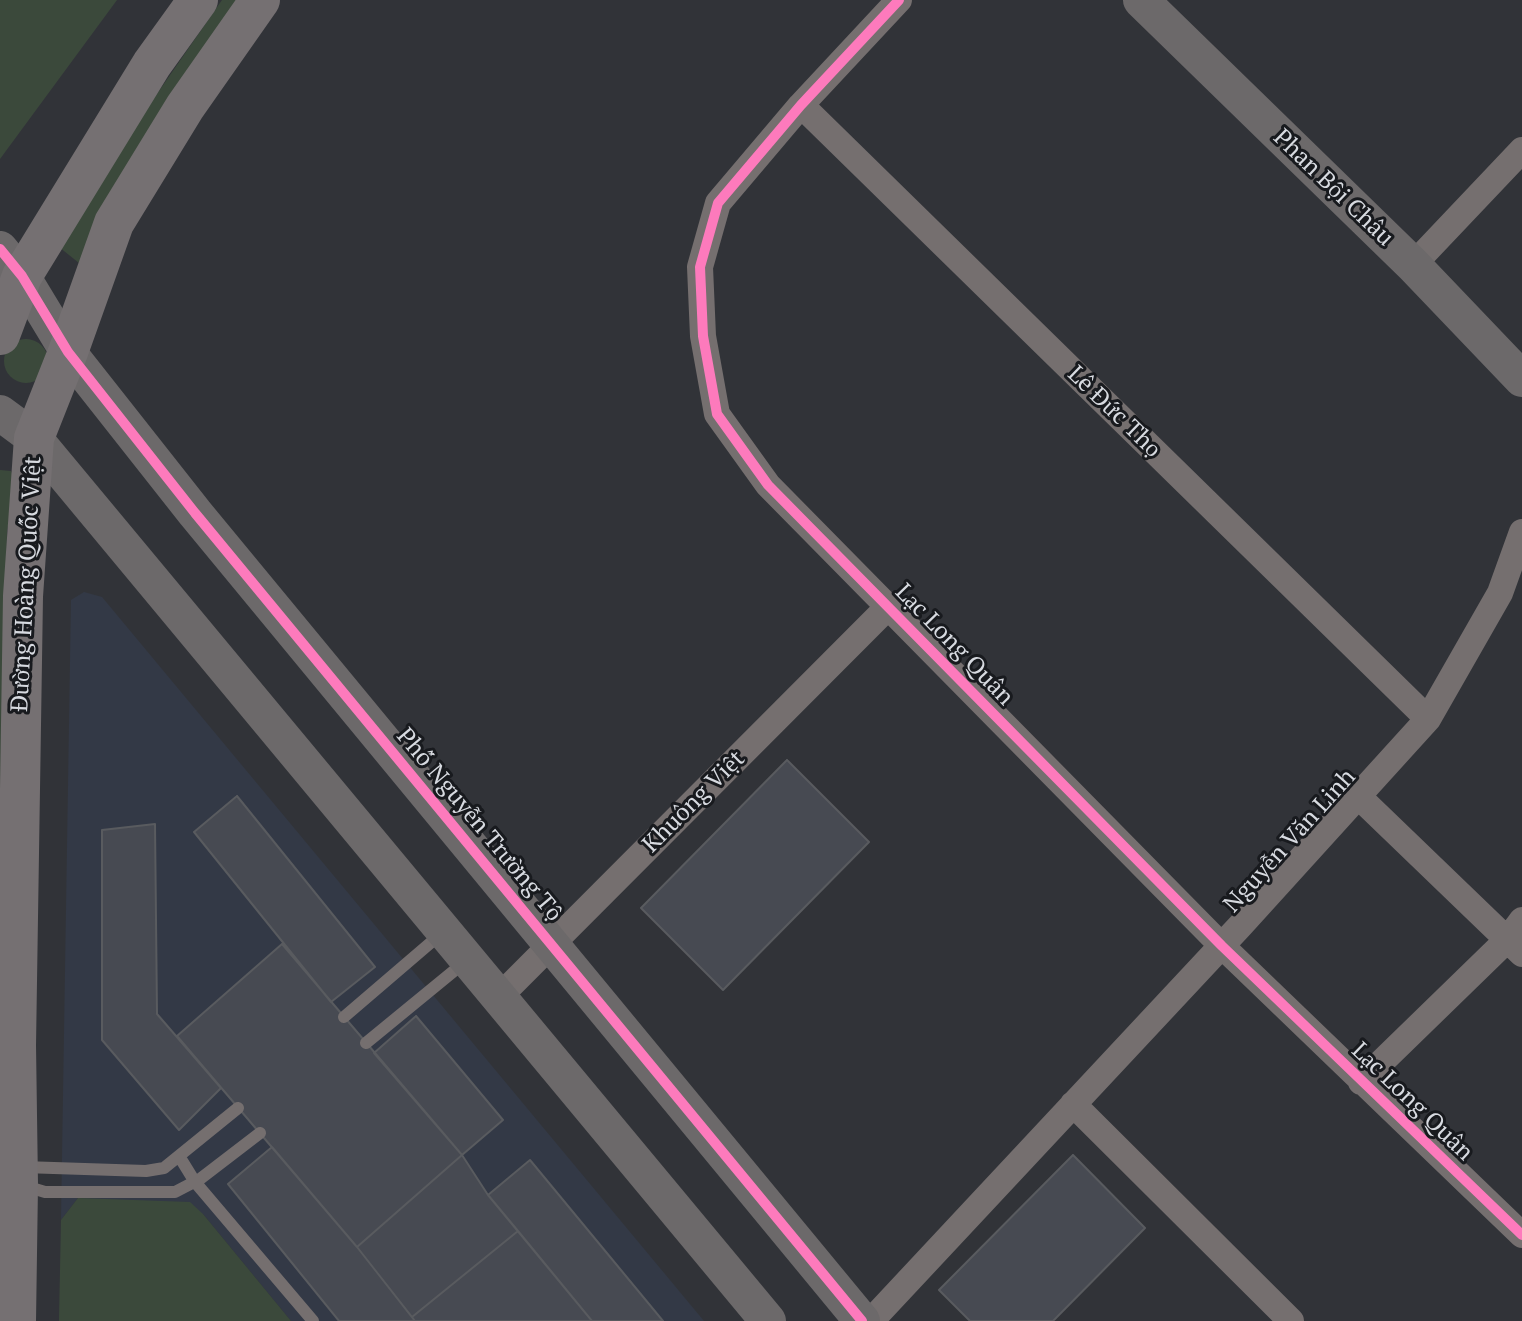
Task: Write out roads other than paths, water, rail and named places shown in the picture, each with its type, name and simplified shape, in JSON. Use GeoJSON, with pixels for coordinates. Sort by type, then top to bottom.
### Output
{"type":"FeatureCollection","features":[{"type":"Feature","properties":{"kind":"main road"},"geometry":{"type":"LineString","coordinates":[[0,335],[11,262],[198,0]]}},
{"type":"Feature","properties":{"kind":"main road","name":"Đường Hoàng Quốc Việt"},"geometry":{"type":"LineString","coordinates":[[16,1321],[18,1176],[8,1046],[23,596],[34,438],[114,223],[185,107],[260,0]]}},
{"type":"Feature","properties":{"kind":"street","name":"Lạc Long Quân"},"geometry":{"type":"LineString","coordinates":[[899,0],[801,105],[718,203],[700,267],[703,336],[717,414],[768,485],[1222,946],[1522,1235]]}},
{"type":"Feature","properties":{"kind":"street","name":"Phan Bội Châu"},"geometry":{"type":"LineString","coordinates":[[1141,0],[1413,265],[1522,379]]}},
{"type":"Feature","properties":{"kind":"street","name":"Lê Đức Thọ"},"geometry":{"type":"LineString","coordinates":[[801,105],[1428,719]]}},
{"type":"Feature","properties":{"kind":"street"},"geometry":{"type":"LineString","coordinates":[[1413,265],[1522,150]]}},
{"type":"Feature","properties":{"kind":"street","name":"Phố Nguyễn Trường Tộ"},"geometry":{"type":"LineString","coordinates":[[11,262],[68,352],[195,513],[862,1321]]}},
{"type":"Feature","properties":{"kind":"street"},"geometry":{"type":"LineString","coordinates":[[0,413],[34,438],[768,1321]]}},
{"type":"Feature","properties":{"kind":"street","name":"Nguyễn Văn Linh"},"geometry":{"type":"LineString","coordinates":[[871,1321],[1222,946],[1428,719],[1500,593],[1522,532]]}},
{"type":"Feature","properties":{"kind":"street","name":"Khuông Việt"},"geometry":{"type":"LineString","coordinates":[[499,997],[889,606]]}},
{"type":"Feature","properties":{"kind":"street"},"geometry":{"type":"LineString","coordinates":[[1358,796],[1517,938],[1361,1082]]}},
{"type":"Feature","properties":{"kind":"street"},"geometry":{"type":"LineString","coordinates":[[1073,1104],[1291,1321]]}},
{"type":"Feature","properties":{"kind":"lane"},"geometry":{"type":"LineString","coordinates":[[344,1017],[444,931]]}},
{"type":"Feature","properties":{"kind":"lane"},"geometry":{"type":"LineString","coordinates":[[366,1043],[468,959]]}},
{"type":"Feature","properties":{"kind":"lane"},"geometry":{"type":"LineString","coordinates":[[18,1176],[164,1168],[238,1108]]}},
{"type":"Feature","properties":{"kind":"lane"},"geometry":{"type":"LineString","coordinates":[[18,1176],[45,1192],[175,1192],[195,1182],[260,1133]]}},
{"type":"Feature","properties":{"kind":"lane"},"geometry":{"type":"LineString","coordinates":[[179,1156],[195,1182],[313,1321]]}}]}
